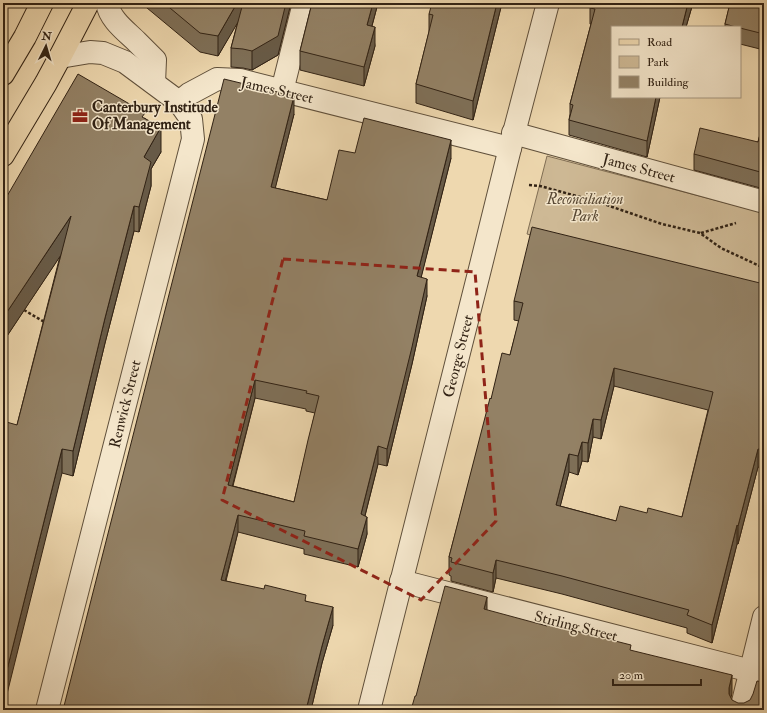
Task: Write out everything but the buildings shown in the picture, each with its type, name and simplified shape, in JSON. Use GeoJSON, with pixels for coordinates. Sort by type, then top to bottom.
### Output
{"type":"FeatureCollection","features":[{"type":"Feature","properties":{"kind":"main road"},"geometry":{"type":"LineString","coordinates":[[3,74],[25,37],[42,3]]}},
{"type":"Feature","properties":{"kind":"main road"},"geometry":{"type":"LineString","coordinates":[[3,155],[60,57],[88,3]]}},
{"type":"Feature","properties":{"kind":"street"},"geometry":{"type":"LineString","coordinates":[[107,3],[108,8],[120,26],[155,60],[154,83]]}},
{"type":"Feature","properties":{"kind":"street"},"geometry":{"type":"LineString","coordinates":[[282,90],[304,3]]}},
{"type":"Feature","properties":{"kind":"street","name":"George Street"},"geometry":{"type":"LineString","coordinates":[[369,710],[548,3]]}},
{"type":"Feature","properties":{"kind":"street"},"geometry":{"type":"LineString","coordinates":[[60,57],[90,52],[102,53],[125,62],[179,102]]}},
{"type":"Feature","properties":{"kind":"street","name":"James Street"},"geometry":{"type":"LineString","coordinates":[[179,102],[189,94],[217,80],[240,80],[512,141],[764,202]]}},
{"type":"Feature","properties":{"kind":"street","name":"Renwick Street"},"geometry":{"type":"LineString","coordinates":[[47,710],[193,139],[191,119],[179,102]]}},
{"type":"Feature","properties":{"kind":"street","name":"Stirling Street"},"geometry":{"type":"LineString","coordinates":[[401,582],[751,671]]}},
{"type":"Feature","properties":{"kind":"street"},"geometry":{"type":"LineString","coordinates":[[741,710],[764,617]]}},
{"type":"Feature","properties":{"kind":"path"},"geometry":{"type":"LineString","coordinates":[[3,13],[9,3]]}},
{"type":"Feature","properties":{"kind":"path"},"geometry":{"type":"LineString","coordinates":[[529,185],[540,186],[595,201],[662,224],[700,233],[721,248],[764,268]]}},
{"type":"Feature","properties":{"kind":"path"},"geometry":{"type":"LineString","coordinates":[[700,233],[743,221]]}},
{"type":"Feature","properties":{"kind":"path"},"geometry":{"type":"LineString","coordinates":[[24,310],[49,325]]}},
{"type":"Feature","properties":{"kind":"highlighted area"},"geometry":{"type":"Polygon","coordinates":[[[283,259],[475,272],[496,521],[421,600],[222,500],[283,259]]]}},
{"type":"Feature","properties":{"kind":"green space","name":"Reconciliation Park"},"geometry":{"type":"Polygon","coordinates":[[[547,156],[764,213],[764,295],[527,234],[547,156]]]}},
{"type":"Feature","properties":{"kind":"place","name":"Canterbury Institude Of Management"},"geometry":{"type":"Point","coordinates":[80,116]}}]}
